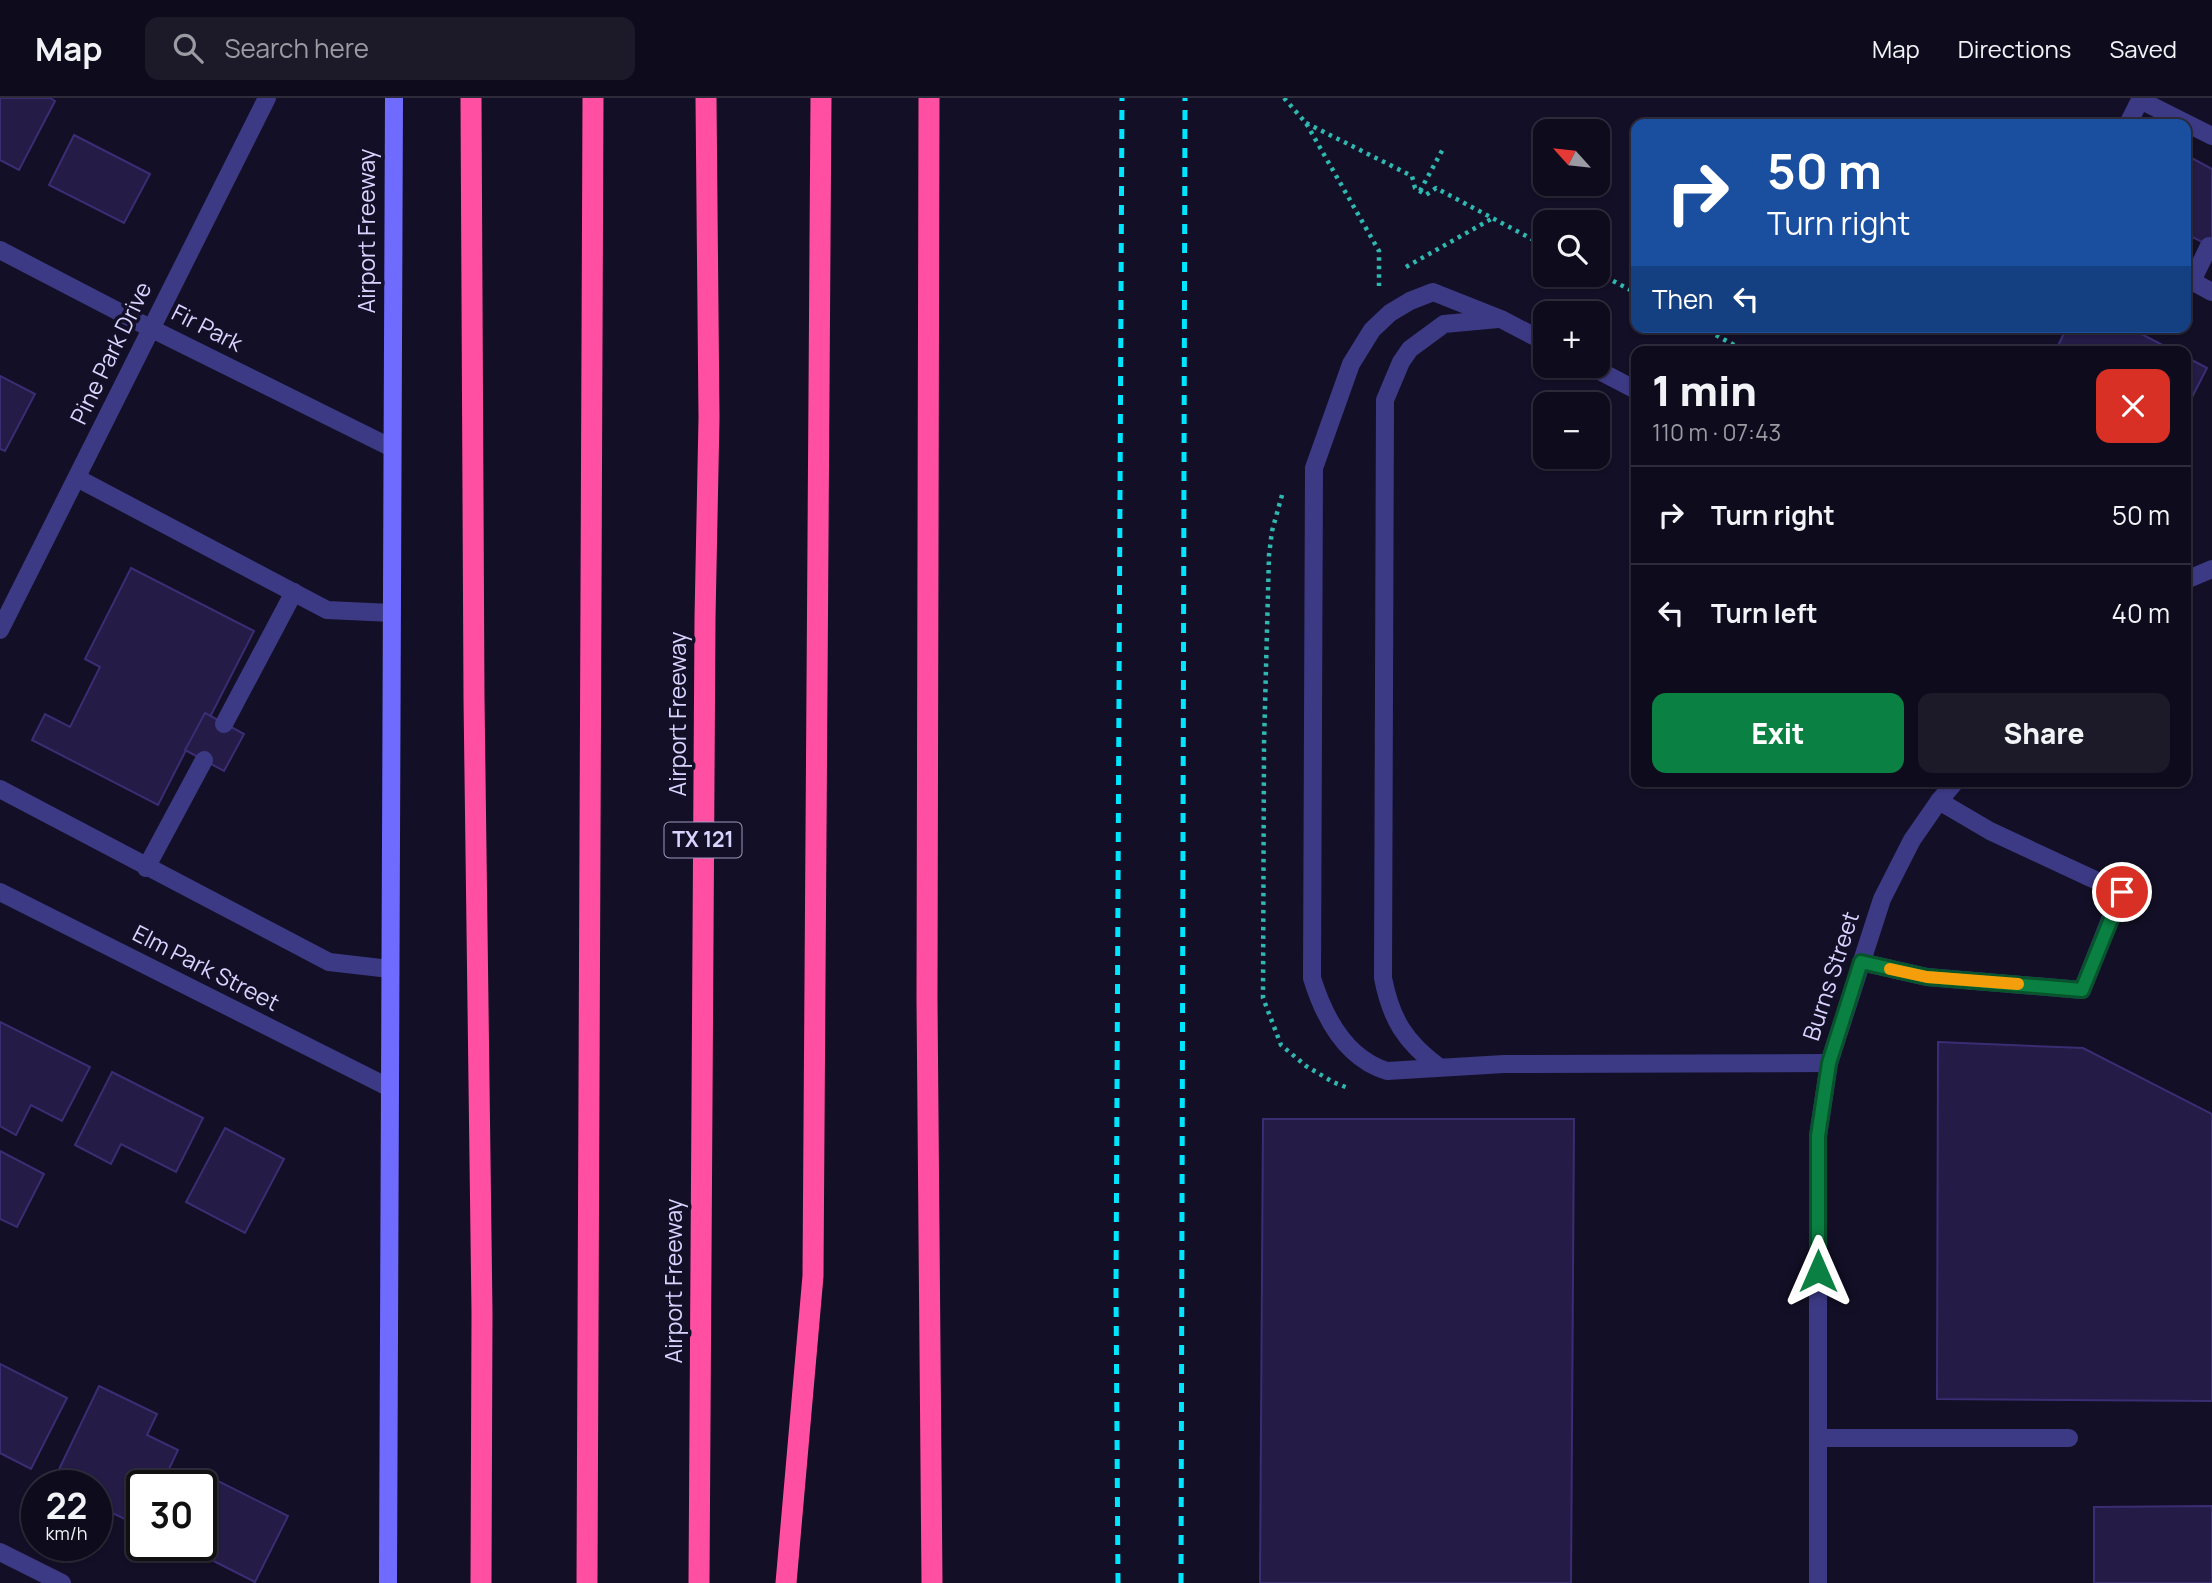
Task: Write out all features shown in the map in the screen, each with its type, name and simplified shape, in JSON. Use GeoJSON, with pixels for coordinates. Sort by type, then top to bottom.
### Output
{"type":"FeatureCollection","features":[{"type":"Feature","properties":{"kind":"highway"},"geometry":{"type":"LineString","coordinates":[[471,98],[474,698],[482,1313],[481,1583]]}},
{"type":"Feature","properties":{"kind":"highway"},"geometry":{"type":"LineString","coordinates":[[587,1583],[593,98]]}},
{"type":"Feature","properties":{"kind":"highway","name":"Airport Freeway"},"geometry":{"type":"LineString","coordinates":[[699,1583],[705,632],[709,418],[706,98]]}},
{"type":"Feature","properties":{"kind":"highway"},"geometry":{"type":"LineString","coordinates":[[786,1583],[813,1276],[821,98]]}},
{"type":"Feature","properties":{"kind":"highway"},"geometry":{"type":"LineString","coordinates":[[929,98],[927,999],[932,1583]]}},
{"type":"Feature","properties":{"kind":"main road","name":"Airport Freeway"},"geometry":{"type":"LineString","coordinates":[[388,1583],[394,98]]}},
{"type":"Feature","properties":{"kind":"street","name":"Pine Park Drive"},"geometry":{"type":"LineString","coordinates":[[0,630],[267,98]]}},
{"type":"Feature","properties":{"kind":"street"},"geometry":{"type":"LineString","coordinates":[[2131,119],[2141,99],[2177,119]]}},
{"type":"Feature","properties":{"kind":"street"},"geometry":{"type":"LineString","coordinates":[[2191,126],[2212,136]]}},
{"type":"Feature","properties":{"kind":"street"},"geometry":{"type":"LineString","coordinates":[[2191,277],[2209,246]]}},
{"type":"Feature","properties":{"kind":"street","name":"Fir Park"},"geometry":{"type":"LineString","coordinates":[[0,250],[393,449]]}},
{"type":"Feature","properties":{"kind":"street"},"geometry":{"type":"LineString","coordinates":[[2191,281],[2212,292]]}},
{"type":"Feature","properties":{"kind":"street"},"geometry":{"type":"LineString","coordinates":[[1533,336],[1501,319],[1433,292],[1390,313],[1372,330],[1351,364],[1314,468],[1312,978],[1321,1008],[1341,1037],[1373,1067],[1387,1071],[1504,1064],[1829,1063]]}},
{"type":"Feature","properties":{"kind":"street"},"geometry":{"type":"LineString","coordinates":[[1439,1067],[1409,1042],[1398,1026],[1388,1003],[1384,978],[1385,400],[1401,362],[1410,349],[1444,324],[1501,319]]}},
{"type":"Feature","properties":{"kind":"street"},"geometry":{"type":"LineString","coordinates":[[1610,376],[1631,387]]}},
{"type":"Feature","properties":{"kind":"street"},"geometry":{"type":"LineString","coordinates":[[77,478],[327,610],[392,613]]}},
{"type":"Feature","properties":{"kind":"street"},"geometry":{"type":"LineString","coordinates":[[2191,578],[2212,569]]}},
{"type":"Feature","properties":{"kind":"street"},"geometry":{"type":"LineString","coordinates":[[224,724],[294,592]]}},
{"type":"Feature","properties":{"kind":"street"},"geometry":{"type":"LineString","coordinates":[[146,867],[204,760]]}},
{"type":"Feature","properties":{"kind":"street","name":"Burns Street"},"geometry":{"type":"LineString","coordinates":[[1818,1583],[1818,1136],[1829,1063],[1882,899],[1912,840],[1951,787]]}},
{"type":"Feature","properties":{"kind":"street"},"geometry":{"type":"LineString","coordinates":[[0,789],[330,962],[390,969]]}},
{"type":"Feature","properties":{"kind":"street"},"geometry":{"type":"LineString","coordinates":[[1861,962],[1927,977],[2082,990],[2122,892],[1990,831],[1939,801]]}},
{"type":"Feature","properties":{"kind":"street","name":"Elm Park Street"},"geometry":{"type":"LineString","coordinates":[[0,892],[390,1088]]}},
{"type":"Feature","properties":{"kind":"street"},"geometry":{"type":"LineString","coordinates":[[1818,1438],[2068,1438]]}},
{"type":"Feature","properties":{"kind":"street"},"geometry":{"type":"LineString","coordinates":[[0,1552],[61,1583]]}},
{"type":"Feature","properties":{"kind":"path"},"geometry":{"type":"LineString","coordinates":[[1284,98],[1306,123],[1379,251],[1379,287]]}},
{"type":"Feature","properties":{"kind":"path"},"geometry":{"type":"LineString","coordinates":[[1306,123],[1412,176],[1415,188],[1426,195],[1436,188],[1533,240]]}},
{"type":"Feature","properties":{"kind":"path"},"geometry":{"type":"LineString","coordinates":[[1420,191],[1444,147]]}},
{"type":"Feature","properties":{"kind":"path"},"geometry":{"type":"LineString","coordinates":[[1610,279],[1631,290]]}},
{"type":"Feature","properties":{"kind":"path"},"geometry":{"type":"LineString","coordinates":[[1712,333],[1736,346]]}},
{"type":"Feature","properties":{"kind":"building"},"geometry":{"type":"Polygon","coordinates":[[[0,98],[50,98],[55,101],[19,170],[0,160],[0,98]]]}},
{"type":"Feature","properties":{"kind":"building"},"geometry":{"type":"Polygon","coordinates":[[[74,135],[150,174],[124,223],[49,185],[74,135]]]}},
{"type":"Feature","properties":{"kind":"building"},"geometry":{"type":"Polygon","coordinates":[[[2191,158],[2212,169],[2212,247],[2191,236],[2191,158]]]}},
{"type":"Feature","properties":{"kind":"building"},"geometry":{"type":"Polygon","coordinates":[[[2064,333],[2140,333],[2164,346],[2058,346],[2064,333]]]}},
{"type":"Feature","properties":{"kind":"building"},"geometry":{"type":"Polygon","coordinates":[[[2191,360],[2207,368],[2191,399],[2191,360]]]}},
{"type":"Feature","properties":{"kind":"building"},"geometry":{"type":"Polygon","coordinates":[[[0,376],[35,394],[5,451],[0,449],[0,376]]]}},
{"type":"Feature","properties":{"kind":"building"},"geometry":{"type":"Polygon","coordinates":[[[131,568],[254,631],[210,717],[205,713],[158,805],[32,740],[45,714],[70,727],[100,667],[85,659],[131,568]]]}},
{"type":"Feature","properties":{"kind":"building"},"geometry":{"type":"Polygon","coordinates":[[[205,713],[244,734],[224,771],[185,750],[205,713]]]}},
{"type":"Feature","properties":{"kind":"building"},"geometry":{"type":"Polygon","coordinates":[[[0,1022],[90,1067],[62,1121],[31,1105],[16,1135],[0,1126],[0,1022]]]}},
{"type":"Feature","properties":{"kind":"building"},"geometry":{"type":"Polygon","coordinates":[[[1938,1042],[2083,1048],[2212,1114],[2212,1401],[1937,1399],[1938,1042]]]}},
{"type":"Feature","properties":{"kind":"building"},"geometry":{"type":"Polygon","coordinates":[[[112,1072],[203,1118],[176,1172],[121,1144],[111,1164],[75,1145],[112,1072]]]}},
{"type":"Feature","properties":{"kind":"building"},"geometry":{"type":"Polygon","coordinates":[[[1263,1119],[1574,1119],[1571,1583],[1260,1583],[1263,1119]]]}},
{"type":"Feature","properties":{"kind":"building"},"geometry":{"type":"Polygon","coordinates":[[[225,1128],[284,1159],[245,1233],[186,1202],[225,1128]]]}},
{"type":"Feature","properties":{"kind":"building"},"geometry":{"type":"Polygon","coordinates":[[[0,1151],[44,1174],[17,1227],[0,1219],[0,1151]]]}},
{"type":"Feature","properties":{"kind":"building"},"geometry":{"type":"Polygon","coordinates":[[[0,1364],[67,1398],[31,1469],[0,1453],[0,1364]]]}},
{"type":"Feature","properties":{"kind":"building"},"geometry":{"type":"Polygon","coordinates":[[[99,1386],[157,1414],[147,1435],[178,1450],[169,1470],[126,1470],[126,1520],[112,1513],[112,1470],[59,1470],[99,1386]]]}},
{"type":"Feature","properties":{"kind":"building"},"geometry":{"type":"Polygon","coordinates":[[[217,1480],[288,1516],[255,1582],[214,1561],[217,1561],[217,1480]]]}},
{"type":"Feature","properties":{"kind":"building"},"geometry":{"type":"Polygon","coordinates":[[[2212,1506],[2212,1583],[2094,1583],[2094,1507],[2212,1506]]]}},
{"type":"Feature","properties":{"kind":"railway"},"geometry":{"type":"LineString","coordinates":[[1118,1583],[1116,1290],[1122,98]]}},
{"type":"Feature","properties":{"kind":"railway"},"geometry":{"type":"LineString","coordinates":[[1181,1583],[1185,98]]}},
{"type":"Feature","properties":{"kind":"slow traffic"},"geometry":{"type":"LineString","coordinates":[[1890,969],[1927,977],[2018,984]]}},
{"type":"Feature","properties":{"kind":"route"},"geometry":{"type":"LineString","coordinates":[[1818,1271],[1818,1136],[1829,1063],[1861,962],[1927,977],[2082,990],[2122,892]]}}]}
